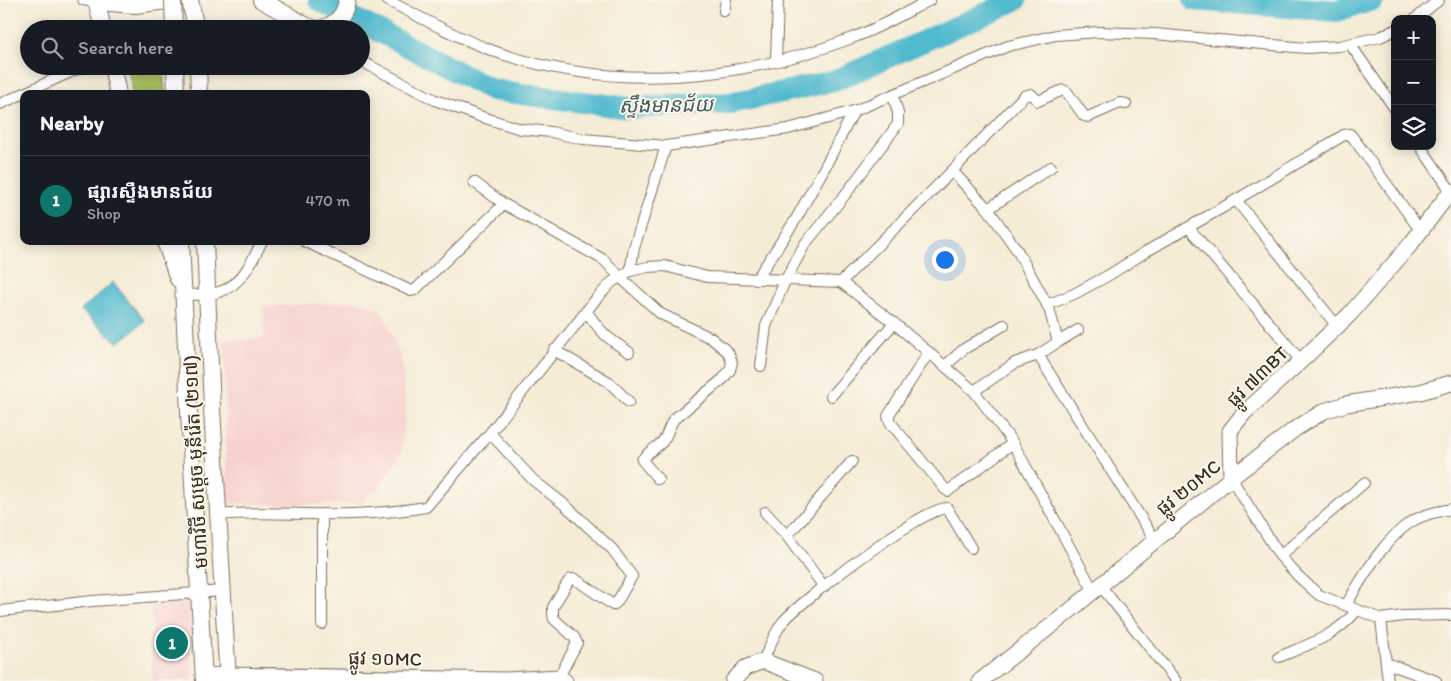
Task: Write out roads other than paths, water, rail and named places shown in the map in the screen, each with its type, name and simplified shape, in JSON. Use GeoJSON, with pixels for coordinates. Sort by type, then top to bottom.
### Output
{"type":"FeatureCollection","features":[{"type":"Feature","properties":{"kind":"main road"},"geometry":{"type":"LineString","coordinates":[[99,20],[92,1],[136,5],[173,0],[174,20]]}},
{"type":"Feature","properties":{"kind":"main road"},"geometry":{"type":"LineString","coordinates":[[190,0],[195,20]]}},
{"type":"Feature","properties":{"kind":"main road"},"geometry":{"type":"LineString","coordinates":[[199,20],[202,0]]}},
{"type":"Feature","properties":{"kind":"main road"},"geometry":{"type":"LineString","coordinates":[[261,0],[296,20]]}},
{"type":"Feature","properties":{"kind":"main road"},"geometry":{"type":"LineString","coordinates":[[338,20],[345,10],[347,0]]}},
{"type":"Feature","properties":{"kind":"main road"},"geometry":{"type":"LineString","coordinates":[[114,75],[117,90]]}},
{"type":"Feature","properties":{"kind":"main road"},"geometry":{"type":"LineString","coordinates":[[175,75],[176,90]]}},
{"type":"Feature","properties":{"kind":"main road"},"geometry":{"type":"LineString","coordinates":[[198,75],[199,90]]}},
{"type":"Feature","properties":{"kind":"main road"},"geometry":{"type":"LineString","coordinates":[[166,245],[184,294]]}},
{"type":"Feature","properties":{"kind":"main road","name":"មហាវិថី សម្តេច មុនីរ៉េត (២១៧)"},"geometry":{"type":"LineString","coordinates":[[181,245],[204,679]]}},
{"type":"Feature","properties":{"kind":"main road","name":"មហាវិថី សម្តេច មុនីរ៉េត (២១៧)"},"geometry":{"type":"LineString","coordinates":[[205,245],[227,678]]}},
{"type":"Feature","properties":{"kind":"street"},"geometry":{"type":"LineString","coordinates":[[387,0],[435,27],[490,50],[535,63],[587,73],[647,78],[710,73],[776,61],[853,38],[930,0]]}},
{"type":"Feature","properties":{"kind":"street"},"geometry":{"type":"LineString","coordinates":[[776,61],[778,0]]}},
{"type":"Feature","properties":{"kind":"street"},"geometry":{"type":"LineString","coordinates":[[1421,15],[1439,0]]}},
{"type":"Feature","properties":{"kind":"street"},"geometry":{"type":"LineString","coordinates":[[370,66],[435,100],[482,118],[521,129],[551,132],[584,139],[666,146],[788,129],[854,110],[1008,46],[1056,35],[1099,32],[1155,34],[1306,48],[1350,44],[1380,38],[1391,32]]}},
{"type":"Feature","properties":{"kind":"street"},"geometry":{"type":"LineString","coordinates":[[1350,44],[1392,105]]}},
{"type":"Feature","properties":{"kind":"street"},"geometry":{"type":"LineString","coordinates":[[31,90],[64,75]]}},
{"type":"Feature","properties":{"kind":"street"},"geometry":{"type":"LineString","coordinates":[[841,282],[1028,94],[1031,94],[1038,101],[1063,90],[1067,92],[1084,116],[1120,103],[1126,104]]}},
{"type":"Feature","properties":{"kind":"street"},"geometry":{"type":"LineString","coordinates":[[0,104],[20,95]]}},
{"type":"Feature","properties":{"kind":"street"},"geometry":{"type":"LineString","coordinates":[[761,366],[766,326],[785,281],[805,244],[898,124],[898,113],[893,95]]}},
{"type":"Feature","properties":{"kind":"street"},"geometry":{"type":"LineString","coordinates":[[756,280],[800,211],[854,110]]}},
{"type":"Feature","properties":{"kind":"street"},"geometry":{"type":"LineString","coordinates":[[1047,304],[1074,294],[1109,275],[1344,135],[1350,134],[1420,230]]}},
{"type":"Feature","properties":{"kind":"street"},"geometry":{"type":"LineString","coordinates":[[630,271],[637,239],[666,146]]}},
{"type":"Feature","properties":{"kind":"street"},"geometry":{"type":"LineString","coordinates":[[1423,150],[1451,191]]}},
{"type":"Feature","properties":{"kind":"street"},"geometry":{"type":"LineString","coordinates":[[988,209],[1051,166]]}},
{"type":"Feature","properties":{"kind":"street"},"geometry":{"type":"LineString","coordinates":[[952,171],[988,209],[1017,250],[1047,304],[1058,342]]}},
{"type":"Feature","properties":{"kind":"street"},"geometry":{"type":"LineString","coordinates":[[474,182],[504,204],[604,260],[661,314],[711,338],[728,352],[732,362],[730,370],[723,379],[674,419],[668,427],[666,437],[662,443],[642,460],[658,479]]}},
{"type":"Feature","properties":{"kind":"street","name":"ផ្លូវ ៧៣BT"},"geometry":{"type":"LineString","coordinates":[[1231,478],[1230,430],[1258,398],[1301,361],[1337,326],[1410,245],[1451,191]]}},
{"type":"Feature","properties":{"kind":"street"},"geometry":{"type":"LineString","coordinates":[[1236,200],[1337,326]]}},
{"type":"Feature","properties":{"kind":"street"},"geometry":{"type":"LineString","coordinates":[[313,245],[411,291],[415,290],[504,204]]}},
{"type":"Feature","properties":{"kind":"street"},"geometry":{"type":"LineString","coordinates":[[1189,228],[1301,361]]}},
{"type":"Feature","properties":{"kind":"street"},"geometry":{"type":"LineString","coordinates":[[184,294],[219,292],[231,286],[246,269],[260,245]]}},
{"type":"Feature","properties":{"kind":"street"},"geometry":{"type":"LineString","coordinates":[[218,515],[243,512],[352,514],[426,508],[490,433],[586,311],[612,282],[630,271],[665,266],[707,277],[841,282],[946,365],[974,390],[1013,443],[1096,588],[1176,681]]}},
{"type":"Feature","properties":{"kind":"street"},"geometry":{"type":"LineString","coordinates":[[586,311],[601,333],[629,352]]}},
{"type":"Feature","properties":{"kind":"street"},"geometry":{"type":"LineString","coordinates":[[831,396],[894,323]]}},
{"type":"Feature","properties":{"kind":"street"},"geometry":{"type":"LineString","coordinates":[[946,365],[964,349],[1004,326]]}},
{"type":"Feature","properties":{"kind":"street"},"geometry":{"type":"LineString","coordinates":[[974,390],[1015,363],[1038,354],[1078,330]]}},
{"type":"Feature","properties":{"kind":"street"},"geometry":{"type":"LineString","coordinates":[[554,350],[609,382],[629,402]]}},
{"type":"Feature","properties":{"kind":"street"},"geometry":{"type":"LineString","coordinates":[[733,681],[745,668],[763,661],[782,624],[795,610],[875,546],[930,514],[947,508],[952,502],[948,492],[890,422],[888,416],[929,352]]}},
{"type":"Feature","properties":{"kind":"street"},"geometry":{"type":"LineString","coordinates":[[1038,354],[1155,540]]}},
{"type":"Feature","properties":{"kind":"street","name":"ផ្លូវ ២០MC"},"geometry":{"type":"LineString","coordinates":[[980,681],[1061,618],[1231,478],[1295,429],[1324,411],[1346,404],[1420,392],[1451,383]]}},
{"type":"Feature","properties":{"kind":"street"},"geometry":{"type":"LineString","coordinates":[[490,433],[533,480],[556,496],[612,549],[632,576],[617,602],[613,605],[575,579],[571,579],[568,582],[553,607],[554,619],[577,643],[562,679]]}},
{"type":"Feature","properties":{"kind":"street"},"geometry":{"type":"LineString","coordinates":[[948,492],[1013,443]]}},
{"type":"Feature","properties":{"kind":"street"},"geometry":{"type":"LineString","coordinates":[[787,536],[852,461]]}},
{"type":"Feature","properties":{"kind":"street"},"geometry":{"type":"LineString","coordinates":[[1231,478],[1280,556],[1319,595],[1381,619],[1404,616],[1451,615]]}},
{"type":"Feature","properties":{"kind":"street"},"geometry":{"type":"LineString","coordinates":[[1280,556],[1364,483]]}},
{"type":"Feature","properties":{"kind":"street"},"geometry":{"type":"LineString","coordinates":[[947,508],[971,548]]}},
{"type":"Feature","properties":{"kind":"street"},"geometry":{"type":"LineString","coordinates":[[1346,604],[1371,565],[1395,535],[1411,522],[1426,515],[1451,509]]}},
{"type":"Feature","properties":{"kind":"street"},"geometry":{"type":"LineString","coordinates":[[765,512],[787,536],[824,587]]}},
{"type":"Feature","properties":{"kind":"street"},"geometry":{"type":"LineString","coordinates":[[322,514],[322,624]]}},
{"type":"Feature","properties":{"kind":"street"},"geometry":{"type":"LineString","coordinates":[[0,611],[93,601],[222,591]]}},
{"type":"Feature","properties":{"kind":"street"},"geometry":{"type":"LineString","coordinates":[[1279,657],[1329,636],[1357,610]]}},
{"type":"Feature","properties":{"kind":"street"},"geometry":{"type":"LineString","coordinates":[[1381,619],[1388,681]]}},
{"type":"Feature","properties":{"kind":"street"},"geometry":{"type":"LineString","coordinates":[[763,661],[815,681]]}},
{"type":"Feature","properties":{"kind":"street"},"geometry":{"type":"LineString","coordinates":[[1386,662],[1436,681]]}},
{"type":"Feature","properties":{"kind":"street","name":"ផ្លូវ ១០MC"},"geometry":{"type":"LineString","coordinates":[[204,679],[562,679]]}},
{"type":"Feature","properties":{"kind":"water"},"geometry":{"type":"Polygon","coordinates":[[[113,282],[145,321],[118,343],[81,310],[113,282]]]}},
{"type":"Feature","properties":{"kind":"waterway","name":"ស្ទឹងមានជ័យ"},"geometry":{"type":"LineString","coordinates":[[319,0],[357,20]]}},
{"type":"Feature","properties":{"kind":"waterway","name":"ស្ទឹងមានជ័យ"},"geometry":{"type":"LineString","coordinates":[[370,27],[492,90],[628,108],[731,103],[834,81],[1016,0]]}},
{"type":"Feature","properties":{"kind":"waterway","name":"ស្ទឹងមានជ័យ"},"geometry":{"type":"LineString","coordinates":[[1194,0],[1336,11],[1373,0]]}},
{"type":"Feature","properties":{"kind":"place","name":"ផ្សារស្ទឹងមានជ័យ"},"geometry":{"type":"Point","coordinates":[172,643]}}]}
